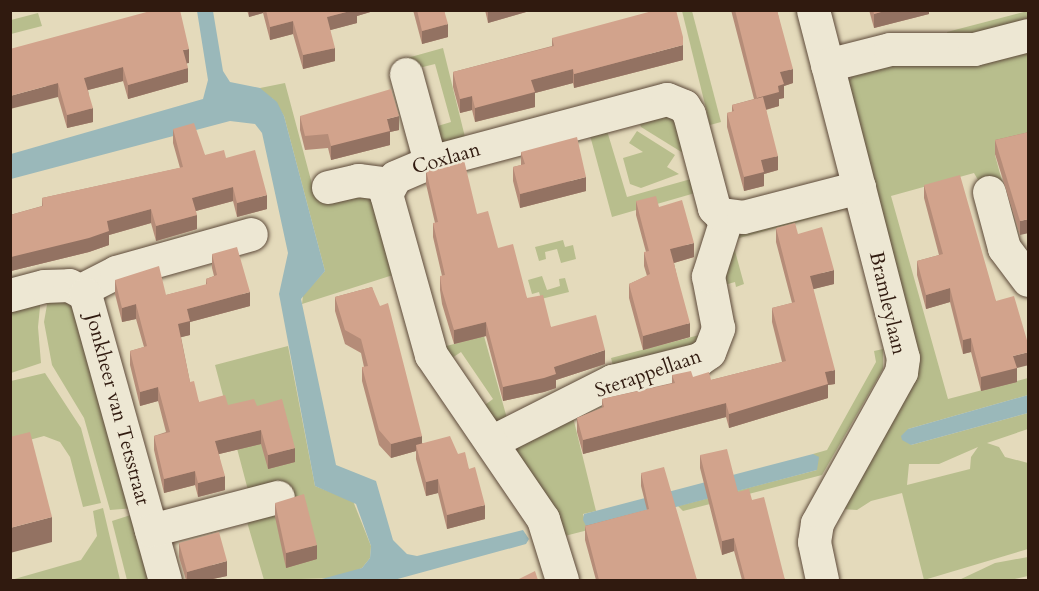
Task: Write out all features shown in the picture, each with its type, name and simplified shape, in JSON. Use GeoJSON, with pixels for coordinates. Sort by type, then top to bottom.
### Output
{"type":"FeatureCollection","features":[{"type":"Feature","properties":{"kind":"street","name":"Bramleylaan"},"geometry":{"type":"LineString","coordinates":[[813,10],[903,358],[901,372],[817,523],[814,542],[822,580]]}},
{"type":"Feature","properties":{"kind":"street"},"geometry":{"type":"LineString","coordinates":[[827,65],[890,49],[974,50],[1029,35]]}},
{"type":"Feature","properties":{"kind":"street"},"geometry":{"type":"LineString","coordinates":[[406,74],[430,162]]}},
{"type":"Feature","properties":{"kind":"street","name":"Coxlaan"},"geometry":{"type":"LineString","coordinates":[[562,580],[543,519],[431,354],[386,194],[401,171],[668,99],[684,106],[689,114],[714,207],[727,216]]}},
{"type":"Feature","properties":{"kind":"street"},"geometry":{"type":"LineString","coordinates":[[328,187],[358,180],[391,184]]}},
{"type":"Feature","properties":{"kind":"street"},"geometry":{"type":"LineString","coordinates":[[727,216],[743,217],[859,187]]}},
{"type":"Feature","properties":{"kind":"street"},"geometry":{"type":"LineString","coordinates":[[989,192],[1004,248],[1029,280]]}},
{"type":"Feature","properties":{"kind":"street","name":"Sterappellaan"},"geometry":{"type":"LineString","coordinates":[[491,442],[612,381],[699,359],[709,352],[718,328],[708,276],[727,216]]}},
{"type":"Feature","properties":{"kind":"street","name":"Jonkheer van Tetsstraat"},"geometry":{"type":"LineString","coordinates":[[81,290],[116,272],[251,234]]}},
{"type":"Feature","properties":{"kind":"street","name":"Jonkheer van Tetsstraat"},"geometry":{"type":"LineString","coordinates":[[10,295],[44,286],[69,285],[81,290],[90,304],[165,580]]}},
{"type":"Feature","properties":{"kind":"street","name":"Jonkheer van Tetsstraat"},"geometry":{"type":"LineString","coordinates":[[151,530],[278,496]]}},
{"type":"Feature","properties":{"kind":"green space"},"geometry":{"type":"Polygon","coordinates":[[[682,11],[692,11],[721,122],[710,125],[682,11]]]}},
{"type":"Feature","properties":{"kind":"green space"},"geometry":{"type":"Polygon","coordinates":[[[1028,11],[1028,26],[949,41],[947,32],[1028,11]]]}},
{"type":"Feature","properties":{"kind":"green space"},"geometry":{"type":"Polygon","coordinates":[[[38,13],[42,26],[11,34],[11,20],[38,13]]]}},
{"type":"Feature","properties":{"kind":"green space"},"geometry":{"type":"Polygon","coordinates":[[[1028,43],[1028,146],[995,155],[1022,256],[974,173],[891,196],[948,399],[1028,378],[1028,395],[908,429],[911,445],[1028,413],[1028,429],[987,443],[999,447],[1005,457],[1028,463],[1028,549],[924,580],[902,493],[871,501],[857,510],[841,509],[903,397],[843,80],[851,79],[851,67],[1028,43]],[[978,447],[939,464],[909,464],[907,485],[970,469],[971,457],[978,447]]]}},
{"type":"Feature","properties":{"kind":"green space"},"geometry":{"type":"Polygon","coordinates":[[[443,48],[465,137],[440,144],[431,128],[451,122],[435,64],[403,72],[400,60],[443,48]]]}},
{"type":"Feature","properties":{"kind":"green space"},"geometry":{"type":"Polygon","coordinates":[[[285,83],[312,184],[369,189],[393,275],[302,304],[303,295],[325,271],[284,116],[273,99],[261,93],[260,88],[285,83]]]}},
{"type":"Feature","properties":{"kind":"green space"},"geometry":{"type":"Polygon","coordinates":[[[671,109],[683,153],[641,127],[637,115],[671,109]]]}},
{"type":"Feature","properties":{"kind":"green space"},"geometry":{"type":"Polygon","coordinates":[[[605,124],[627,197],[698,177],[702,191],[612,217],[588,128],[605,124]]]}},
{"type":"Feature","properties":{"kind":"green space"},"geometry":{"type":"Polygon","coordinates":[[[637,131],[675,155],[667,167],[679,174],[641,188],[630,184],[623,158],[643,152],[629,143],[637,131]]]}},
{"type":"Feature","properties":{"kind":"green space"},"geometry":{"type":"Polygon","coordinates":[[[840,199],[846,209],[732,240],[744,284],[736,287],[735,282],[717,287],[723,256],[738,228],[840,199]]]}},
{"type":"Feature","properties":{"kind":"green space"},"geometry":{"type":"Polygon","coordinates":[[[563,240],[565,247],[573,245],[576,259],[561,263],[557,249],[545,252],[546,259],[539,261],[535,247],[563,240]]]}},
{"type":"Feature","properties":{"kind":"green space"},"geometry":{"type":"Polygon","coordinates":[[[542,276],[547,290],[560,286],[559,279],[565,278],[569,292],[541,299],[539,292],[532,294],[528,280],[542,276]]]}},
{"type":"Feature","properties":{"kind":"green space"},"geometry":{"type":"Polygon","coordinates":[[[41,297],[38,327],[41,363],[11,373],[11,305],[41,297]]]}},
{"type":"Feature","properties":{"kind":"green space"},"geometry":{"type":"Polygon","coordinates":[[[48,299],[71,299],[135,508],[110,510],[84,418],[52,365],[44,322],[48,299]]]}},
{"type":"Feature","properties":{"kind":"green space"},"geometry":{"type":"Polygon","coordinates":[[[707,333],[694,354],[683,346],[620,363],[615,374],[611,358],[707,333]]]}},
{"type":"Feature","properties":{"kind":"green space"},"geometry":{"type":"Polygon","coordinates":[[[484,336],[508,422],[497,424],[478,410],[493,399],[461,352],[446,362],[439,348],[484,336]]]}},
{"type":"Feature","properties":{"kind":"green space"},"geometry":{"type":"Polygon","coordinates":[[[288,346],[315,486],[353,501],[371,546],[370,558],[362,568],[338,578],[264,580],[245,515],[249,494],[215,365],[288,346]]]}},
{"type":"Feature","properties":{"kind":"green space"},"geometry":{"type":"Polygon","coordinates":[[[883,349],[883,369],[822,475],[683,511],[678,506],[817,470],[813,454],[827,450],[876,362],[874,351],[883,349]]]}},
{"type":"Feature","properties":{"kind":"green space"},"geometry":{"type":"Polygon","coordinates":[[[45,373],[81,428],[101,503],[83,507],[70,457],[60,442],[44,436],[11,445],[11,381],[45,373]]]}},
{"type":"Feature","properties":{"kind":"green space"},"geometry":{"type":"Polygon","coordinates":[[[571,409],[596,511],[583,514],[588,530],[561,537],[511,441],[571,409]]]}},
{"type":"Feature","properties":{"kind":"green space"},"geometry":{"type":"Polygon","coordinates":[[[103,508],[120,580],[11,580],[81,560],[97,536],[93,511],[103,508]]]}},
{"type":"Feature","properties":{"kind":"green space"},"geometry":{"type":"Polygon","coordinates":[[[137,513],[155,580],[127,580],[112,521],[137,513]]]}},
{"type":"Feature","properties":{"kind":"green space"},"geometry":{"type":"Polygon","coordinates":[[[1028,557],[1028,576],[1011,580],[959,580],[995,563],[1028,557]]]}},
{"type":"Feature","properties":{"kind":"water"},"geometry":{"type":"Polygon","coordinates":[[[197,11],[213,11],[223,71],[230,82],[260,88],[277,102],[284,116],[325,271],[301,299],[336,465],[376,481],[393,540],[407,554],[417,556],[523,530],[529,539],[526,544],[394,580],[318,580],[362,568],[370,558],[371,546],[356,504],[315,486],[279,294],[288,253],[262,133],[255,124],[230,121],[11,179],[11,154],[203,99],[208,80],[197,11]]]}},
{"type":"Feature","properties":{"kind":"water"},"geometry":{"type":"Polygon","coordinates":[[[1028,395],[1028,413],[911,445],[902,440],[901,436],[908,429],[1028,395]]]}},
{"type":"Feature","properties":{"kind":"water"},"geometry":{"type":"Polygon","coordinates":[[[813,454],[819,457],[817,470],[588,530],[583,520],[584,514],[813,454]]]}},
{"type":"Feature","properties":{"kind":"building"},"geometry":{"type":"Polygon","coordinates":[[[154,10],[180,10],[189,49],[183,50],[188,68],[128,85],[123,67],[84,78],[93,108],[67,115],[58,83],[10,96],[10,49],[154,10]]]}},
{"type":"Feature","properties":{"kind":"building"},"geometry":{"type":"Polygon","coordinates":[[[266,10],[354,10],[327,17],[335,48],[303,55],[293,21],[270,27],[266,10]]]}},
{"type":"Feature","properties":{"kind":"building"},"geometry":{"type":"Polygon","coordinates":[[[417,10],[444,10],[448,24],[422,31],[417,10]]]}},
{"type":"Feature","properties":{"kind":"building"},"geometry":{"type":"Polygon","coordinates":[[[656,10],[676,10],[683,45],[574,74],[573,69],[531,80],[535,92],[475,108],[472,96],[460,99],[453,72],[554,46],[552,38],[656,10]]]}},
{"type":"Feature","properties":{"kind":"building"},"geometry":{"type":"Polygon","coordinates":[[[735,10],[777,10],[793,69],[780,72],[784,84],[778,86],[779,92],[757,98],[735,10]]]}},
{"type":"Feature","properties":{"kind":"building"},"geometry":{"type":"Polygon","coordinates":[[[873,10],[888,10],[874,14],[873,10]]]}},
{"type":"Feature","properties":{"kind":"building"},"geometry":{"type":"Polygon","coordinates":[[[391,89],[399,116],[387,119],[390,131],[331,146],[328,134],[305,136],[300,116],[391,89]]]}},
{"type":"Feature","properties":{"kind":"building"},"geometry":{"type":"Polygon","coordinates":[[[763,97],[778,156],[761,160],[764,172],[744,177],[727,113],[734,111],[732,105],[763,97]]]}},
{"type":"Feature","properties":{"kind":"building"},"geometry":{"type":"Polygon","coordinates":[[[194,123],[205,155],[224,150],[226,158],[255,150],[267,195],[237,203],[233,187],[192,198],[197,215],[156,226],[151,209],[107,221],[109,231],[89,238],[11,257],[10,215],[43,206],[42,198],[183,167],[173,129],[194,123]]]}},
{"type":"Feature","properties":{"kind":"building"},"geometry":{"type":"Polygon","coordinates":[[[1029,132],[1029,219],[1020,221],[995,140],[1029,132]]]}},
{"type":"Feature","properties":{"kind":"building"},"geometry":{"type":"Polygon","coordinates":[[[577,137],[586,177],[520,194],[513,167],[525,164],[521,152],[577,137]]]}},
{"type":"Feature","properties":{"kind":"building"},"geometry":{"type":"Polygon","coordinates":[[[464,160],[477,214],[488,211],[498,248],[513,244],[527,298],[543,295],[551,327],[596,315],[605,350],[554,367],[556,374],[503,387],[486,322],[454,330],[442,290],[440,276],[445,275],[433,223],[438,222],[426,170],[464,160]]]}},
{"type":"Feature","properties":{"kind":"building"},"geometry":{"type":"Polygon","coordinates":[[[960,175],[996,301],[1014,296],[1029,347],[1029,352],[1013,356],[1017,368],[981,377],[971,338],[963,340],[950,288],[926,295],[917,261],[943,254],[924,185],[960,175]]]}},
{"type":"Feature","properties":{"kind":"building"},"geometry":{"type":"Polygon","coordinates":[[[656,196],[659,207],[682,200],[694,243],[670,249],[690,323],[643,336],[629,284],[650,274],[644,252],[649,251],[636,201],[656,196]]]}},
{"type":"Feature","properties":{"kind":"building"},"geometry":{"type":"Polygon","coordinates":[[[795,223],[798,234],[822,227],[834,270],[810,276],[835,370],[825,372],[828,384],[729,414],[726,403],[583,440],[577,418],[604,407],[602,399],[675,383],[672,375],[691,371],[693,377],[709,372],[711,380],[786,361],[772,308],[795,302],[776,228],[795,223]]]}},
{"type":"Feature","properties":{"kind":"building"},"geometry":{"type":"Polygon","coordinates":[[[237,247],[250,292],[187,309],[190,321],[178,324],[190,382],[194,381],[199,402],[225,395],[228,405],[254,399],[257,406],[282,399],[295,448],[268,455],[261,430],[215,441],[225,476],[198,483],[195,471],[164,479],[154,436],[170,432],[158,387],[140,392],[130,351],[147,346],[136,304],[122,308],[115,280],[159,266],[166,295],[207,284],[206,279],[217,275],[212,254],[237,247]]]}},
{"type":"Feature","properties":{"kind":"building"},"geometry":{"type":"Polygon","coordinates":[[[372,287],[380,306],[388,303],[422,436],[391,444],[379,430],[362,367],[368,366],[361,339],[345,330],[335,297],[372,287]]]}},
{"type":"Feature","properties":{"kind":"building"},"geometry":{"type":"Polygon","coordinates":[[[30,432],[52,517],[10,528],[10,437],[30,432]]]}},
{"type":"Feature","properties":{"kind":"building"},"geometry":{"type":"Polygon","coordinates":[[[450,436],[458,454],[465,452],[469,469],[475,467],[485,505],[447,515],[438,479],[426,482],[416,445],[450,436]]]}},
{"type":"Feature","properties":{"kind":"building"},"geometry":{"type":"Polygon","coordinates":[[[727,449],[738,492],[749,489],[752,500],[764,497],[785,580],[745,580],[734,538],[722,541],[700,455],[727,449]]]}},
{"type":"Feature","properties":{"kind":"building"},"geometry":{"type":"Polygon","coordinates":[[[664,467],[697,580],[599,580],[585,526],[649,509],[641,473],[664,467]]]}},
{"type":"Feature","properties":{"kind":"building"},"geometry":{"type":"Polygon","coordinates":[[[304,494],[317,545],[286,553],[275,503],[304,494]]]}},
{"type":"Feature","properties":{"kind":"building"},"geometry":{"type":"Polygon","coordinates":[[[219,532],[227,561],[187,572],[179,543],[219,532]]]}},
{"type":"Feature","properties":{"kind":"building"},"geometry":{"type":"Polygon","coordinates":[[[535,571],[538,580],[517,580],[535,571]]]}}]}
